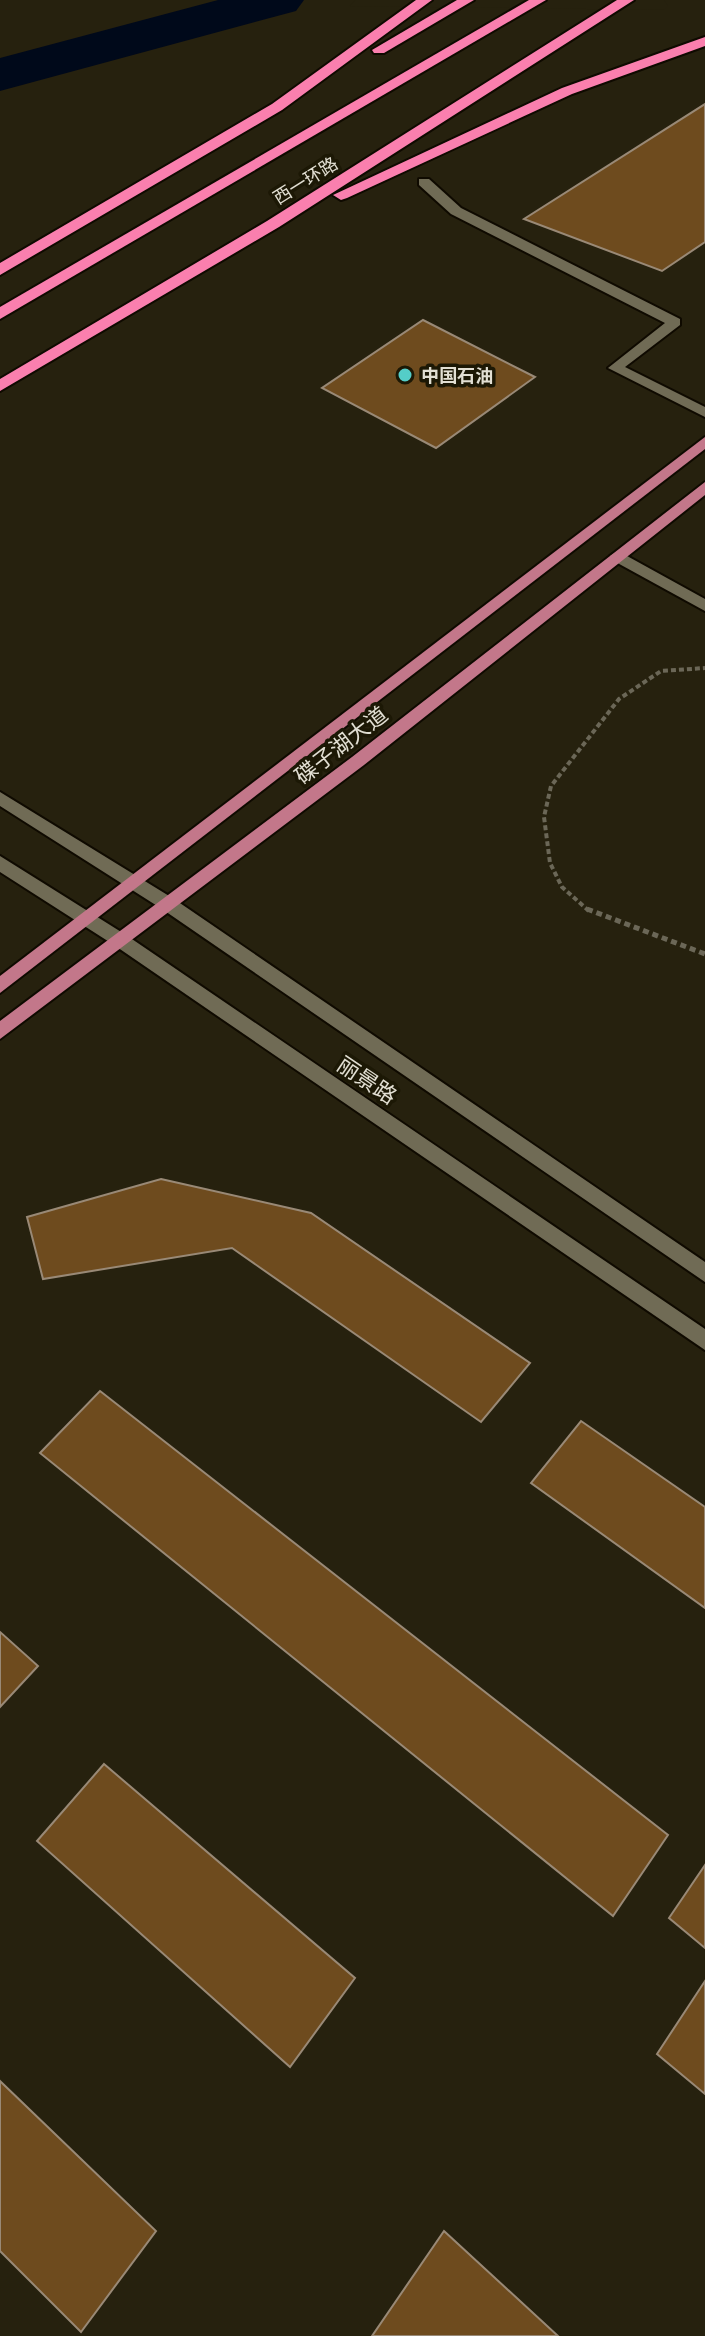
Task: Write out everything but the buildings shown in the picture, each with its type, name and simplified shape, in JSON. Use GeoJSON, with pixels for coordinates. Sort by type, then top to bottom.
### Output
{"type":"FeatureCollection","features":[{"type":"Feature","properties":{"kind":"highway"},"geometry":{"type":"LineString","coordinates":[[277,107],[425,0]]}},
{"type":"Feature","properties":{"kind":"highway"},"geometry":{"type":"LineString","coordinates":[[0,270],[277,107],[467,0]]}},
{"type":"Feature","properties":{"kind":"highway","name":"西一环路"},"geometry":{"type":"LineString","coordinates":[[0,314],[539,0]]}},
{"type":"Feature","properties":{"kind":"highway","name":"西一环路"},"geometry":{"type":"LineString","coordinates":[[0,386],[273,224],[627,0]]}},
{"type":"Feature","properties":{"kind":"highway"},"geometry":{"type":"LineString","coordinates":[[273,224],[417,162],[567,91],[705,41]]}},
{"type":"Feature","properties":{"kind":"main road","name":"碟子湖大道"},"geometry":{"type":"LineString","coordinates":[[0,986],[705,442]]}},
{"type":"Feature","properties":{"kind":"main road","name":"碟子湖大道"},"geometry":{"type":"LineString","coordinates":[[0,1031],[358,761],[705,487]]}},
{"type":"Feature","properties":{"kind":"street"},"geometry":{"type":"LineString","coordinates":[[424,182],[456,211],[675,322],[615,368],[705,413]]}},
{"type":"Feature","properties":{"kind":"street"},"geometry":{"type":"LineString","coordinates":[[618,556],[705,606]]}},
{"type":"Feature","properties":{"kind":"street","name":"丽景路"},"geometry":{"type":"LineString","coordinates":[[0,798],[168,904],[705,1273]]}},
{"type":"Feature","properties":{"kind":"street","name":"丽景路"},"geometry":{"type":"LineString","coordinates":[[0,863],[120,940],[705,1341]]}},
{"type":"Feature","properties":{"kind":"path"},"geometry":{"type":"LineString","coordinates":[[705,668],[661,671],[619,699],[551,786],[544,817],[550,863],[562,887],[592,913],[705,954]]}},
{"type":"Feature","properties":{"kind":"pier"},"geometry":{"type":"Polygon","coordinates":[[[356,0],[664,0],[668,6],[664,10],[349,6],[356,0]]]}},
{"type":"Feature","properties":{"kind":"waterway"},"geometry":{"type":"LineString","coordinates":[[0,75],[278,0]]}},
{"type":"Feature","properties":{"kind":"place","name":"中国石油"},"geometry":{"type":"Point","coordinates":[405,375]}}]}
